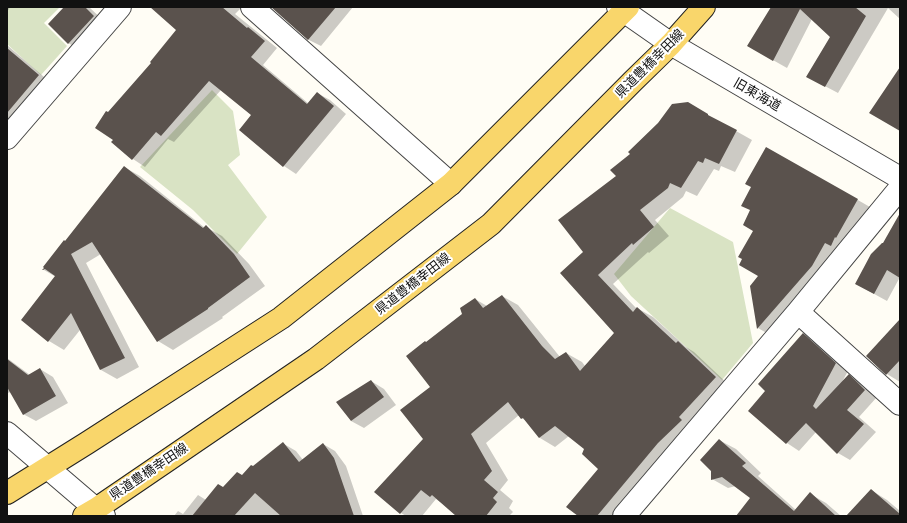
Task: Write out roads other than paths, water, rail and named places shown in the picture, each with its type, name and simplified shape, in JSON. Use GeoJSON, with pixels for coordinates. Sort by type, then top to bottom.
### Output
{"type":"FeatureCollection","features":[{"type":"Feature","properties":{"kind":"main road","name":"県道豊橋幸田線"},"geometry":{"type":"LineString","coordinates":[[94,514],[316,359],[491,224],[671,44],[704,7]]}},
{"type":"Feature","properties":{"kind":"main road"},"geometry":{"type":"LineString","coordinates":[[7,493],[281,318],[451,184],[623,9]]}},
{"type":"Feature","properties":{"kind":"street"},"geometry":{"type":"LineString","coordinates":[[7,138],[120,7]]}},
{"type":"Feature","properties":{"kind":"street"},"geometry":{"type":"LineString","coordinates":[[252,7],[451,184]]}},
{"type":"Feature","properties":{"kind":"street","name":"旧東海道"},"geometry":{"type":"LineString","coordinates":[[623,9],[671,44],[900,178]]}},
{"type":"Feature","properties":{"kind":"street"},"geometry":{"type":"LineString","coordinates":[[624,516],[798,312],[900,188]]}},
{"type":"Feature","properties":{"kind":"street"},"geometry":{"type":"LineString","coordinates":[[798,312],[900,404]]}},
{"type":"Feature","properties":{"kind":"street"},"geometry":{"type":"LineString","coordinates":[[7,433],[47,467],[94,514]]}}]}
